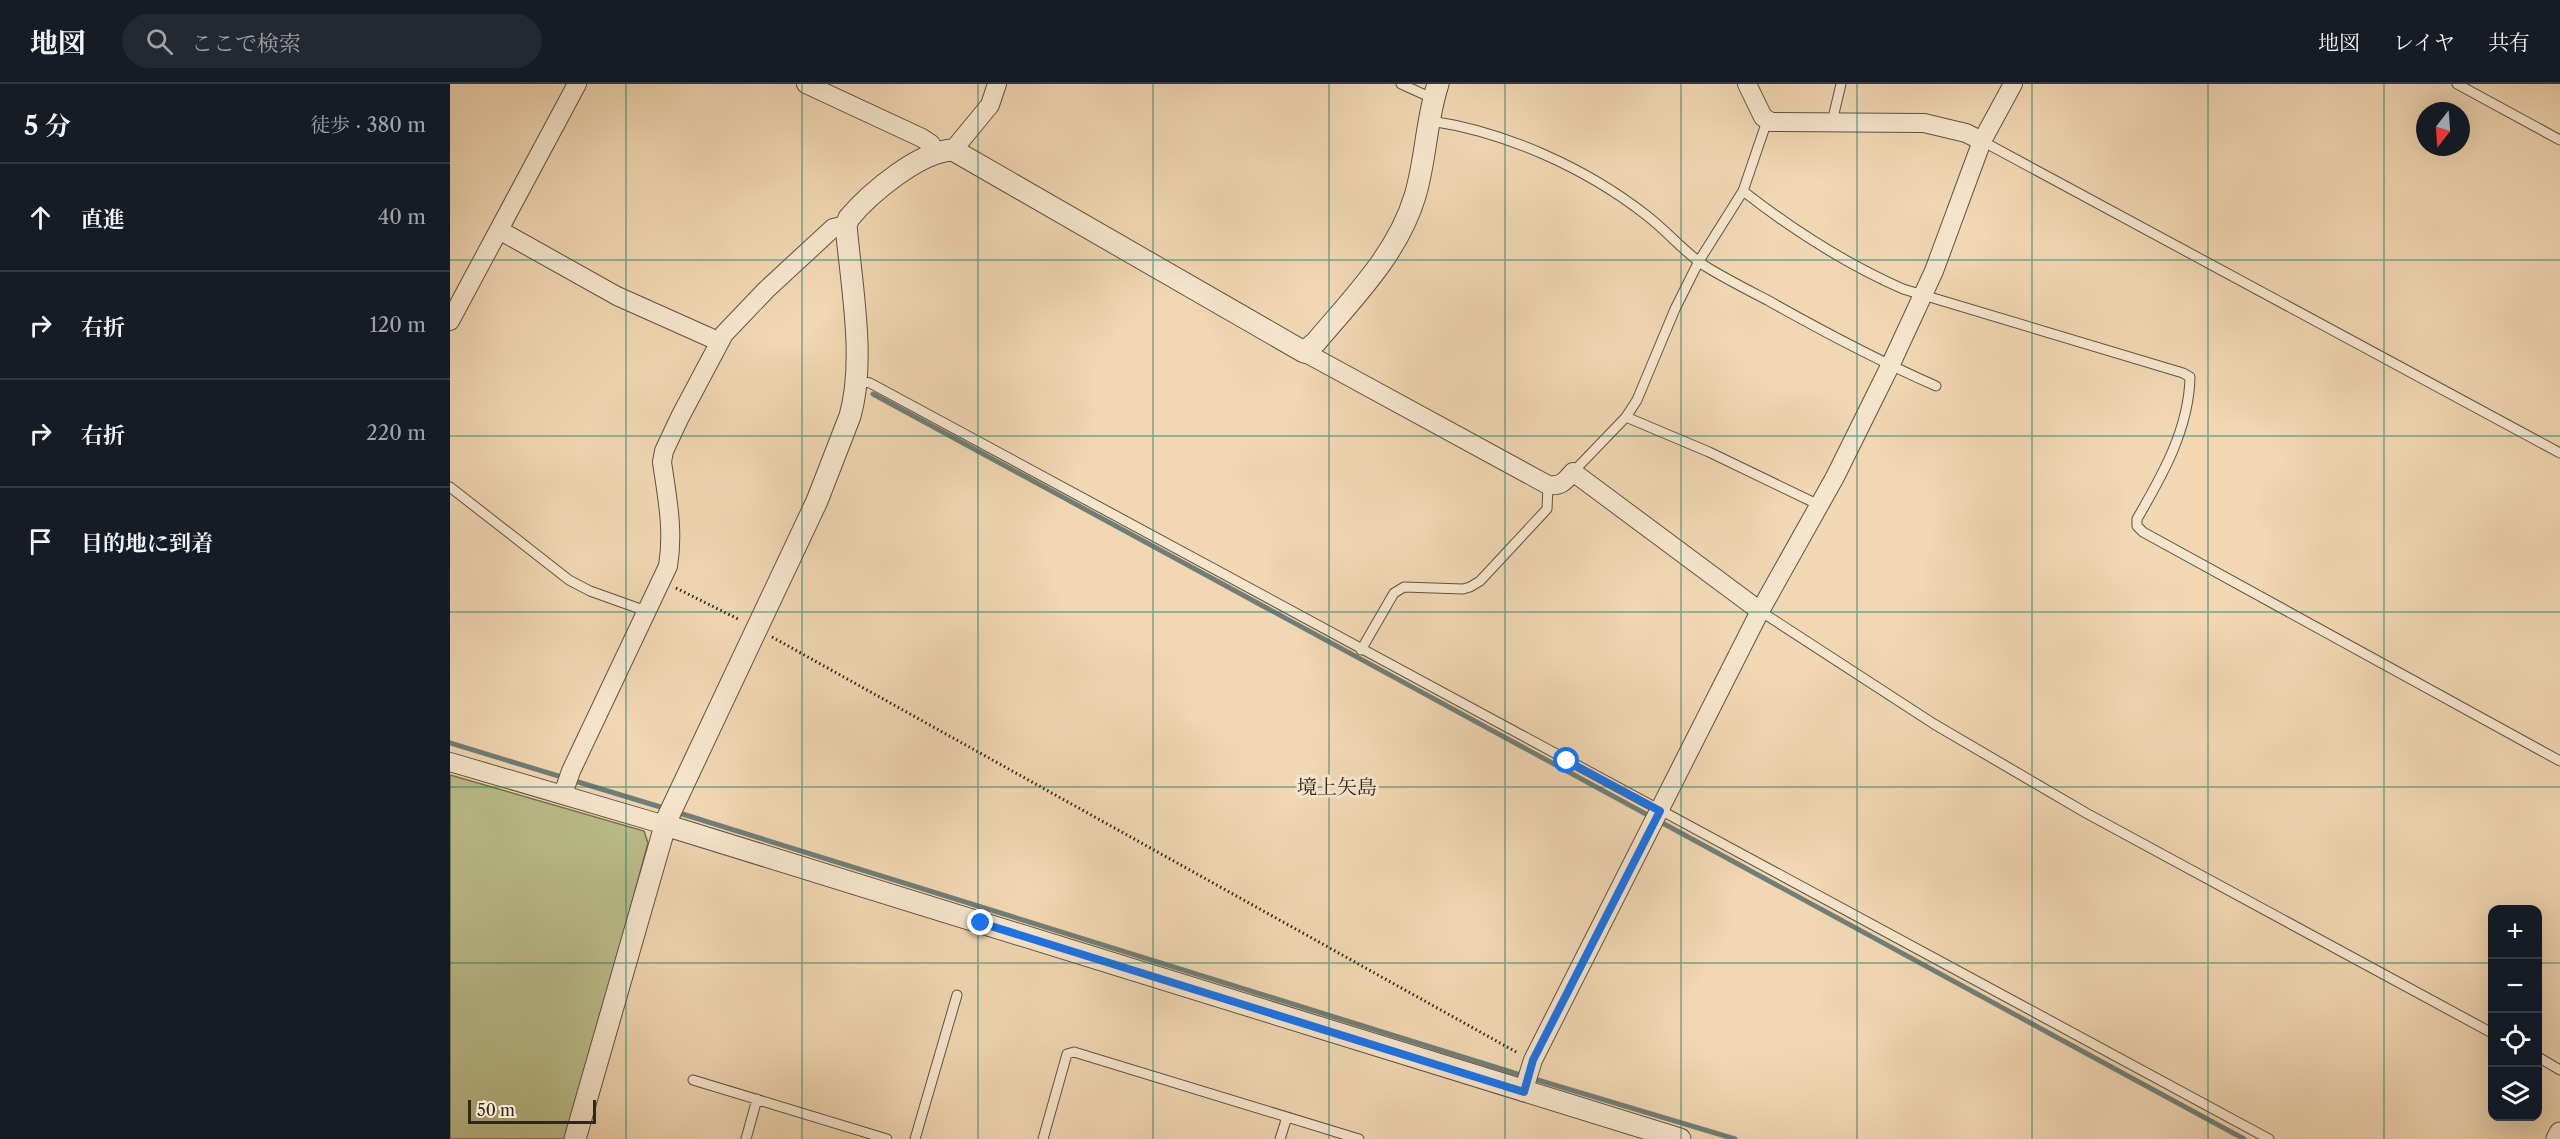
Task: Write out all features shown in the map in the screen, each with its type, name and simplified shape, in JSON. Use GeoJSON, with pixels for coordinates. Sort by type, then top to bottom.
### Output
{"type":"FeatureCollection","features":[{"type":"Feature","properties":{"kind":"street"},"geometry":{"type":"LineString","coordinates":[[450,321],[577,84]]}},
{"type":"Feature","properties":{"kind":"street"},"geometry":{"type":"LineString","coordinates":[[806,84],[922,138],[1304,352],[1548,485],[1557,486],[1573,472],[1760,611]]}},
{"type":"Feature","properties":{"kind":"street"},"geometry":{"type":"LineString","coordinates":[[563,794],[571,771],[668,566],[671,527],[662,462],[664,451],[720,342],[766,290],[833,228],[846,225],[860,207],[901,172],[923,157],[944,152],[990,105],[998,84]]}},
{"type":"Feature","properties":{"kind":"street"},"geometry":{"type":"LineString","coordinates":[[1747,84],[1759,111],[1767,121],[1924,123],[1966,133],[1982,141]]}},
{"type":"Feature","properties":{"kind":"street"},"geometry":{"type":"LineString","coordinates":[[1524,1092],[1533,1060],[1760,611],[1819,506],[1890,366],[1924,295],[1982,141],[2013,84]]}},
{"type":"Feature","properties":{"kind":"street"},"geometry":{"type":"LineString","coordinates":[[1304,352],[1316,342],[1377,270],[1399,234],[1416,194],[1436,91]]}},
{"type":"Feature","properties":{"kind":"street"},"geometry":{"type":"LineString","coordinates":[[575,1139],[668,815],[757,629],[841,444],[854,402],[856,342],[846,225]]}},
{"type":"Feature","properties":{"kind":"street"},"geometry":{"type":"LineString","coordinates":[[499,230],[617,296],[720,342]]}},
{"type":"Feature","properties":{"kind":"street"},"geometry":{"type":"LineString","coordinates":[[450,762],[563,794],[668,815],[1524,1092],[1680,1139]]}},
{"type":"Feature","properties":{"kind":"street"},"geometry":{"type":"LineString","coordinates":[[2558,1139],[2560,1133]]}},
{"type":"Feature","properties":{"kind":"lane"},"geometry":{"type":"LineString","coordinates":[[1401,84],[1436,91]]}},
{"type":"Feature","properties":{"kind":"lane"},"geometry":{"type":"LineString","coordinates":[[1832,123],[1841,84]]}},
{"type":"Feature","properties":{"kind":"lane"},"geometry":{"type":"LineString","coordinates":[[2457,84],[2560,140]]}},
{"type":"Feature","properties":{"kind":"lane"},"geometry":{"type":"LineString","coordinates":[[1431,121],[1453,124],[1550,158],[1601,185],[1645,214],[1699,261],[1799,319],[1890,366],[1936,386]]}},
{"type":"Feature","properties":{"kind":"lane"},"geometry":{"type":"LineString","coordinates":[[1573,472],[1626,417],[1650,374],[1675,309],[1699,261],[1743,190],[1767,121]]}},
{"type":"Feature","properties":{"kind":"lane"},"geometry":{"type":"LineString","coordinates":[[1982,141],[2560,453]]}},
{"type":"Feature","properties":{"kind":"lane"},"geometry":{"type":"LineString","coordinates":[[1743,190],[1811,242],[1863,271],[1903,289],[2173,369],[2190,377],[2188,399],[2179,433],[2166,469],[2138,519],[2137,526],[2143,532],[2560,761]]}},
{"type":"Feature","properties":{"kind":"lane"},"geometry":{"type":"LineString","coordinates":[[856,381],[870,383],[2269,1139]]}},
{"type":"Feature","properties":{"kind":"lane"},"geometry":{"type":"LineString","coordinates":[[1626,417],[1709,452],[1819,506]]}},
{"type":"Feature","properties":{"kind":"lane"},"geometry":{"type":"LineString","coordinates":[[1361,650],[1385,605],[1394,593],[1404,587],[1463,589],[1480,581],[1547,509],[1548,485]]}},
{"type":"Feature","properties":{"kind":"lane"},"geometry":{"type":"LineString","coordinates":[[450,487],[569,580],[590,591],[646,611]]}},
{"type":"Feature","properties":{"kind":"lane"},"geometry":{"type":"LineString","coordinates":[[1760,611],[1934,724],[2076,807],[2488,1030]]}},
{"type":"Feature","properties":{"kind":"lane"},"geometry":{"type":"LineString","coordinates":[[915,1139],[957,995]]}},
{"type":"Feature","properties":{"kind":"lane"},"geometry":{"type":"LineString","coordinates":[[1043,1139],[1067,1054],[1074,1052],[1359,1139]]}},
{"type":"Feature","properties":{"kind":"lane"},"geometry":{"type":"LineString","coordinates":[[2542,1059],[2560,1070]]}},
{"type":"Feature","properties":{"kind":"lane"},"geometry":{"type":"LineString","coordinates":[[693,1080],[887,1139]]}},
{"type":"Feature","properties":{"kind":"lane"},"geometry":{"type":"LineString","coordinates":[[746,1139],[757,1099]]}},
{"type":"Feature","properties":{"kind":"lane"},"geometry":{"type":"LineString","coordinates":[[1280,1139],[1287,1117]]}},
{"type":"Feature","properties":{"kind":"path"},"geometry":{"type":"LineString","coordinates":[[661,581],[757,629],[1533,1060]]}},
{"type":"Feature","properties":{"kind":"green space"},"geometry":{"type":"Polygon","coordinates":[[[450,775],[644,831],[648,843],[596,1037],[565,1139],[450,1139],[450,775]]]}},
{"type":"Feature","properties":{"kind":"waterway"},"geometry":{"type":"LineString","coordinates":[[873,394],[2244,1139]]}},
{"type":"Feature","properties":{"kind":"waterway"},"geometry":{"type":"LineString","coordinates":[[450,743],[667,809]]}},
{"type":"Feature","properties":{"kind":"waterway"},"geometry":{"type":"LineString","coordinates":[[676,812],[1511,1072],[1735,1139]]}},
{"type":"Feature","properties":{"kind":"district","name":"境上矢島"},"geometry":{"type":"Point","coordinates":[1337,787]}},
{"type":"Feature","properties":{"kind":"route"},"geometry":{"type":"LineString","coordinates":[[981,923],[1524,1092],[1533,1060],[1660,811],[1567,761]]}}]}
